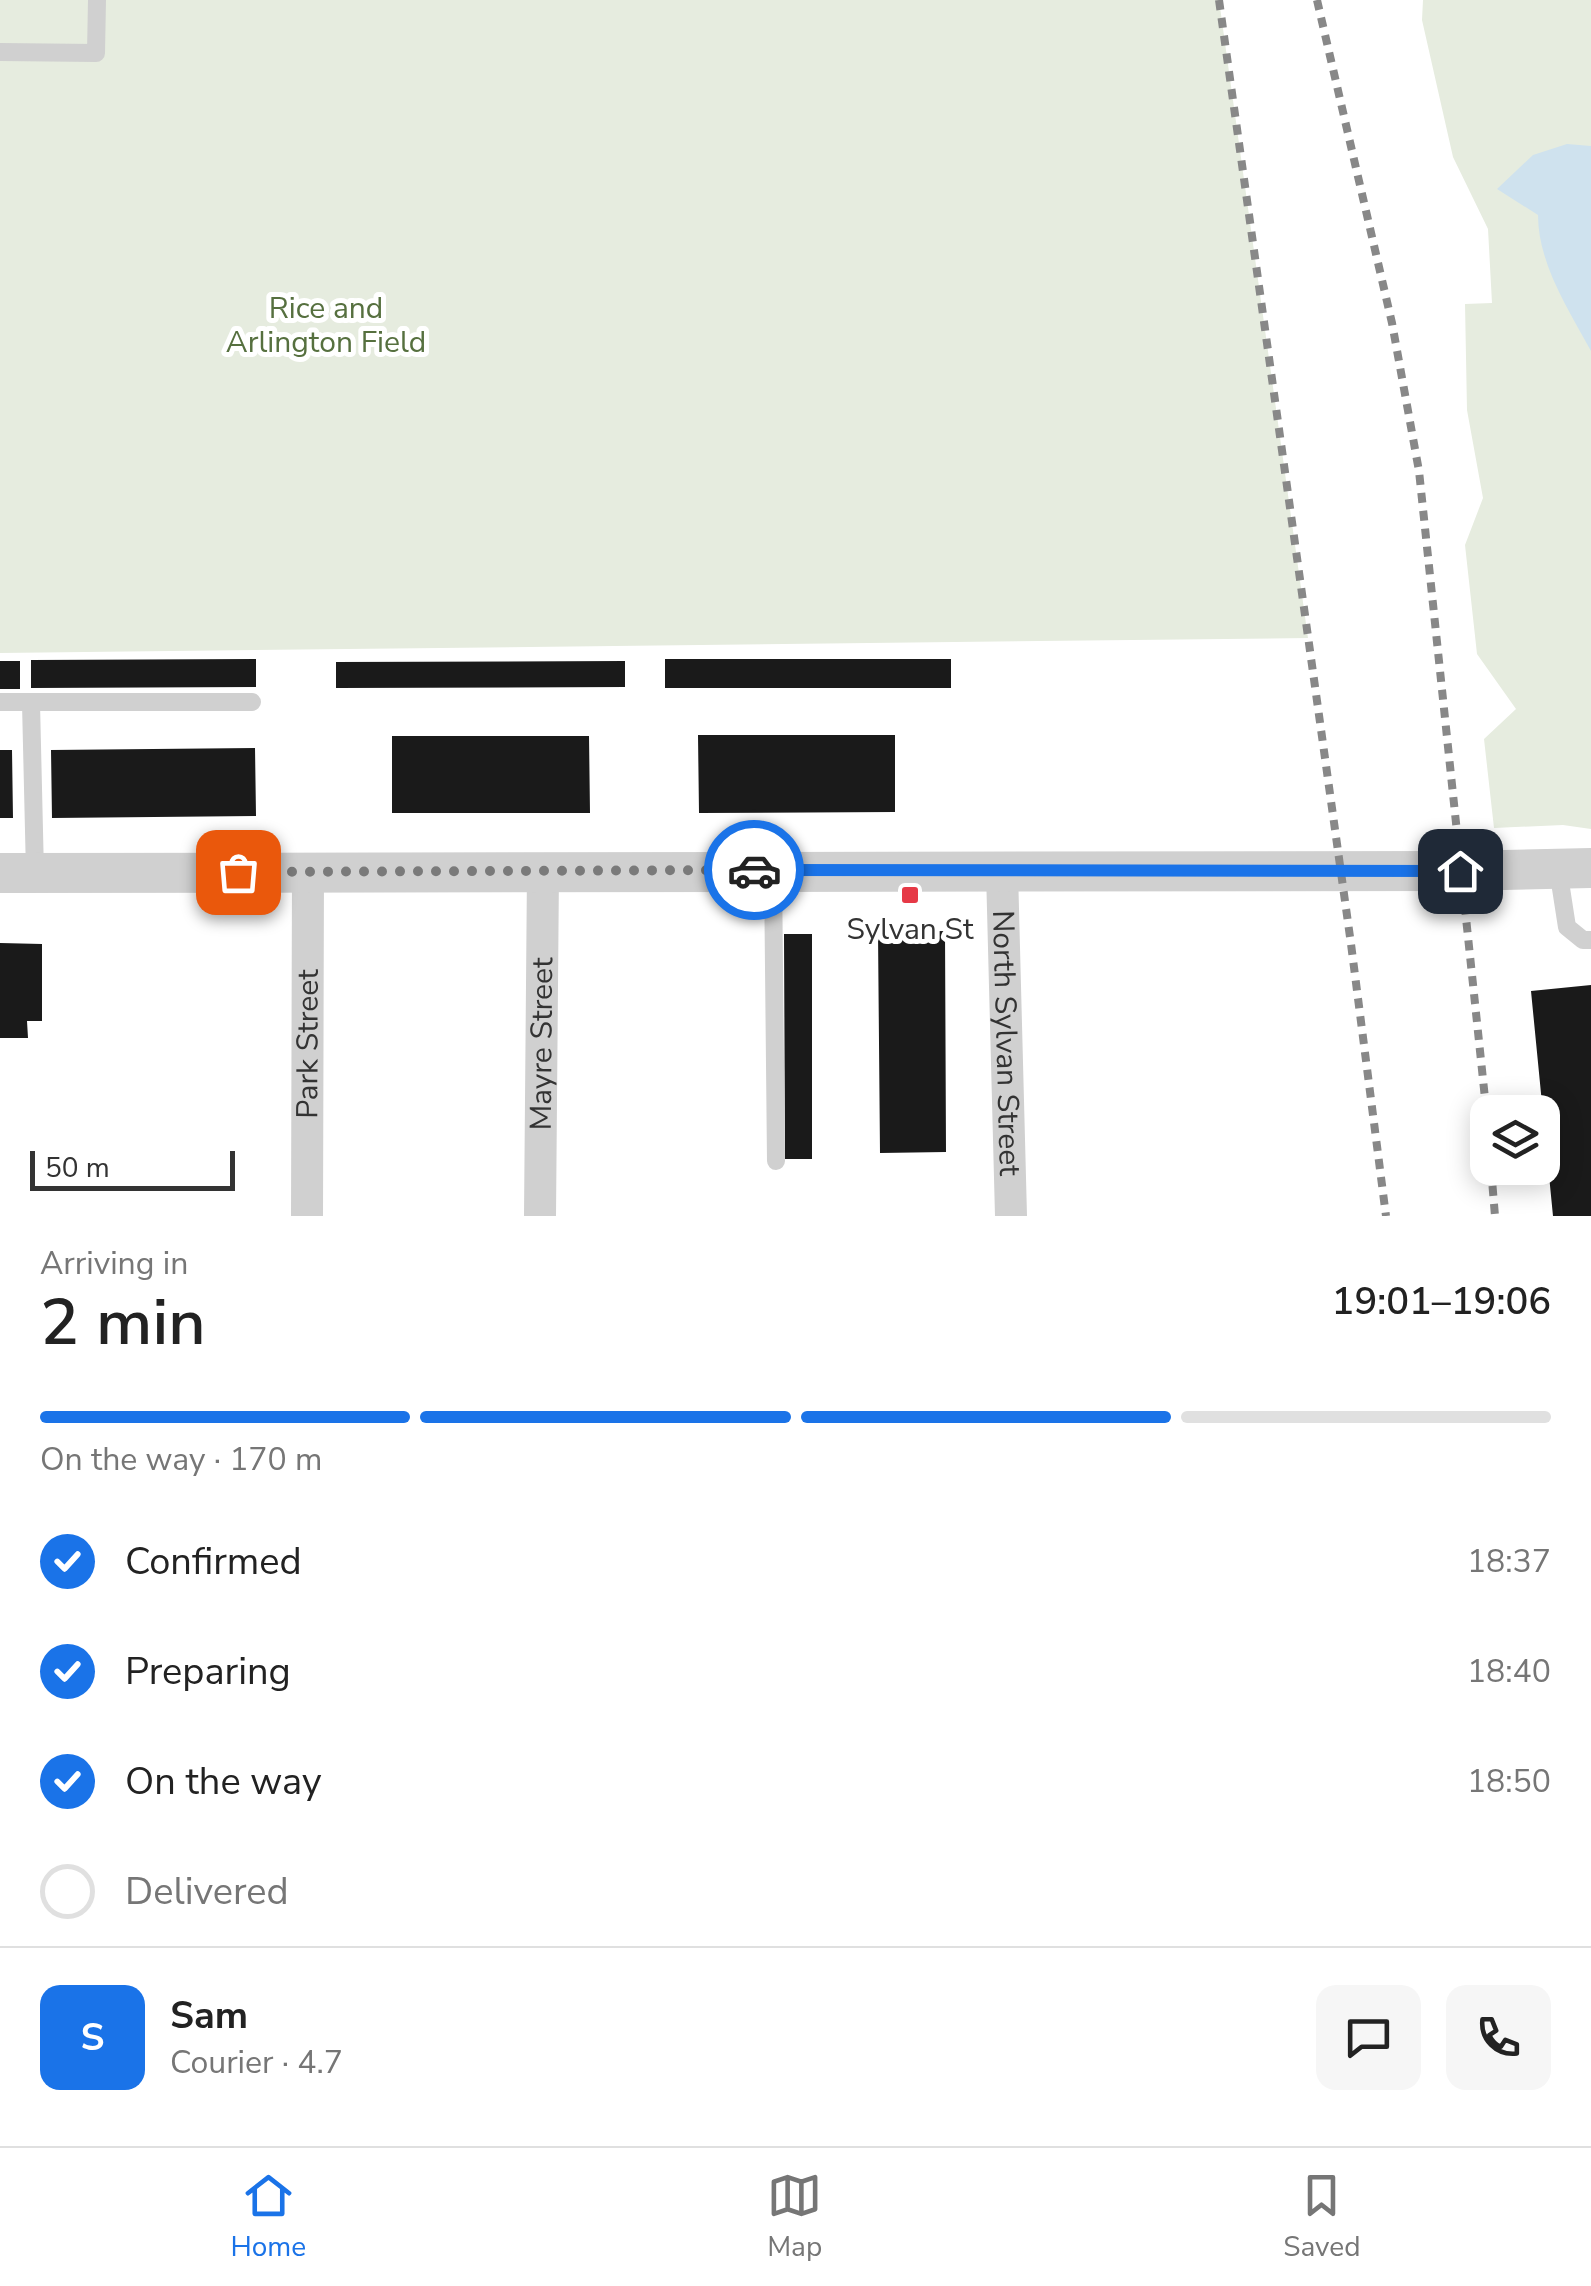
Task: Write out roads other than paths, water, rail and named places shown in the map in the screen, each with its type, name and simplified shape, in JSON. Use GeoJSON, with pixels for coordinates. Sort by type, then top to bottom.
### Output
{"type":"FeatureCollection","features":[{"type":"Feature","properties":{"kind":"street"},"geometry":{"type":"LineString","coordinates":[[17,873],[1574,869]]}},
{"type":"Feature","properties":{"kind":"street","name":"Mayre Street"},"geometry":{"type":"LineString","coordinates":[[540,1216],[543,870]]}},
{"type":"Feature","properties":{"kind":"street","name":"Park Street"},"geometry":{"type":"LineString","coordinates":[[307,1216],[308,871]]}},
{"type":"Feature","properties":{"kind":"street","name":"North Sylvan Street"},"geometry":{"type":"LineString","coordinates":[[1002,871],[1011,1216]]}},
{"type":"Feature","properties":{"kind":"lane"},"geometry":{"type":"LineString","coordinates":[[0,52],[96,52],[96,0]]}},
{"type":"Feature","properties":{"kind":"lane"},"geometry":{"type":"LineString","coordinates":[[0,702],[252,702]]}},
{"type":"Feature","properties":{"kind":"lane"},"geometry":{"type":"LineString","coordinates":[[17,873],[31,703]]}},
{"type":"Feature","properties":{"kind":"lane"},"geometry":{"type":"LineString","coordinates":[[1574,869],[1567,927],[1583,940],[1591,940]]}},
{"type":"Feature","properties":{"kind":"lane"},"geometry":{"type":"LineString","coordinates":[[773,870],[776,1161]]}},
{"type":"Feature","properties":{"kind":"water"},"geometry":{"type":"Polygon","coordinates":[[[1567,144],[1591,146],[1591,351],[1549,268],[1538,215],[1497,189],[1533,155],[1567,144]]]}},
{"type":"Feature","properties":{"kind":"railway"},"geometry":{"type":"LineString","coordinates":[[1219,0],[1386,1216]]}},
{"type":"Feature","properties":{"kind":"railway"},"geometry":{"type":"LineString","coordinates":[[1317,0],[1392,323],[1419,471],[1485,1095]]}},
{"type":"Feature","properties":{"kind":"railway"},"geometry":{"type":"LineString","coordinates":[[1492,1185],[1495,1216]]}},
{"type":"Feature","properties":{"kind":"place","name":"Sylvan St"},"geometry":{"type":"Point","coordinates":[910,895]}},
{"type":"Feature","properties":{"kind":"park label","name":"Rice and Arlington Field"},"geometry":{"type":"Point","coordinates":[326,325]}}]}
